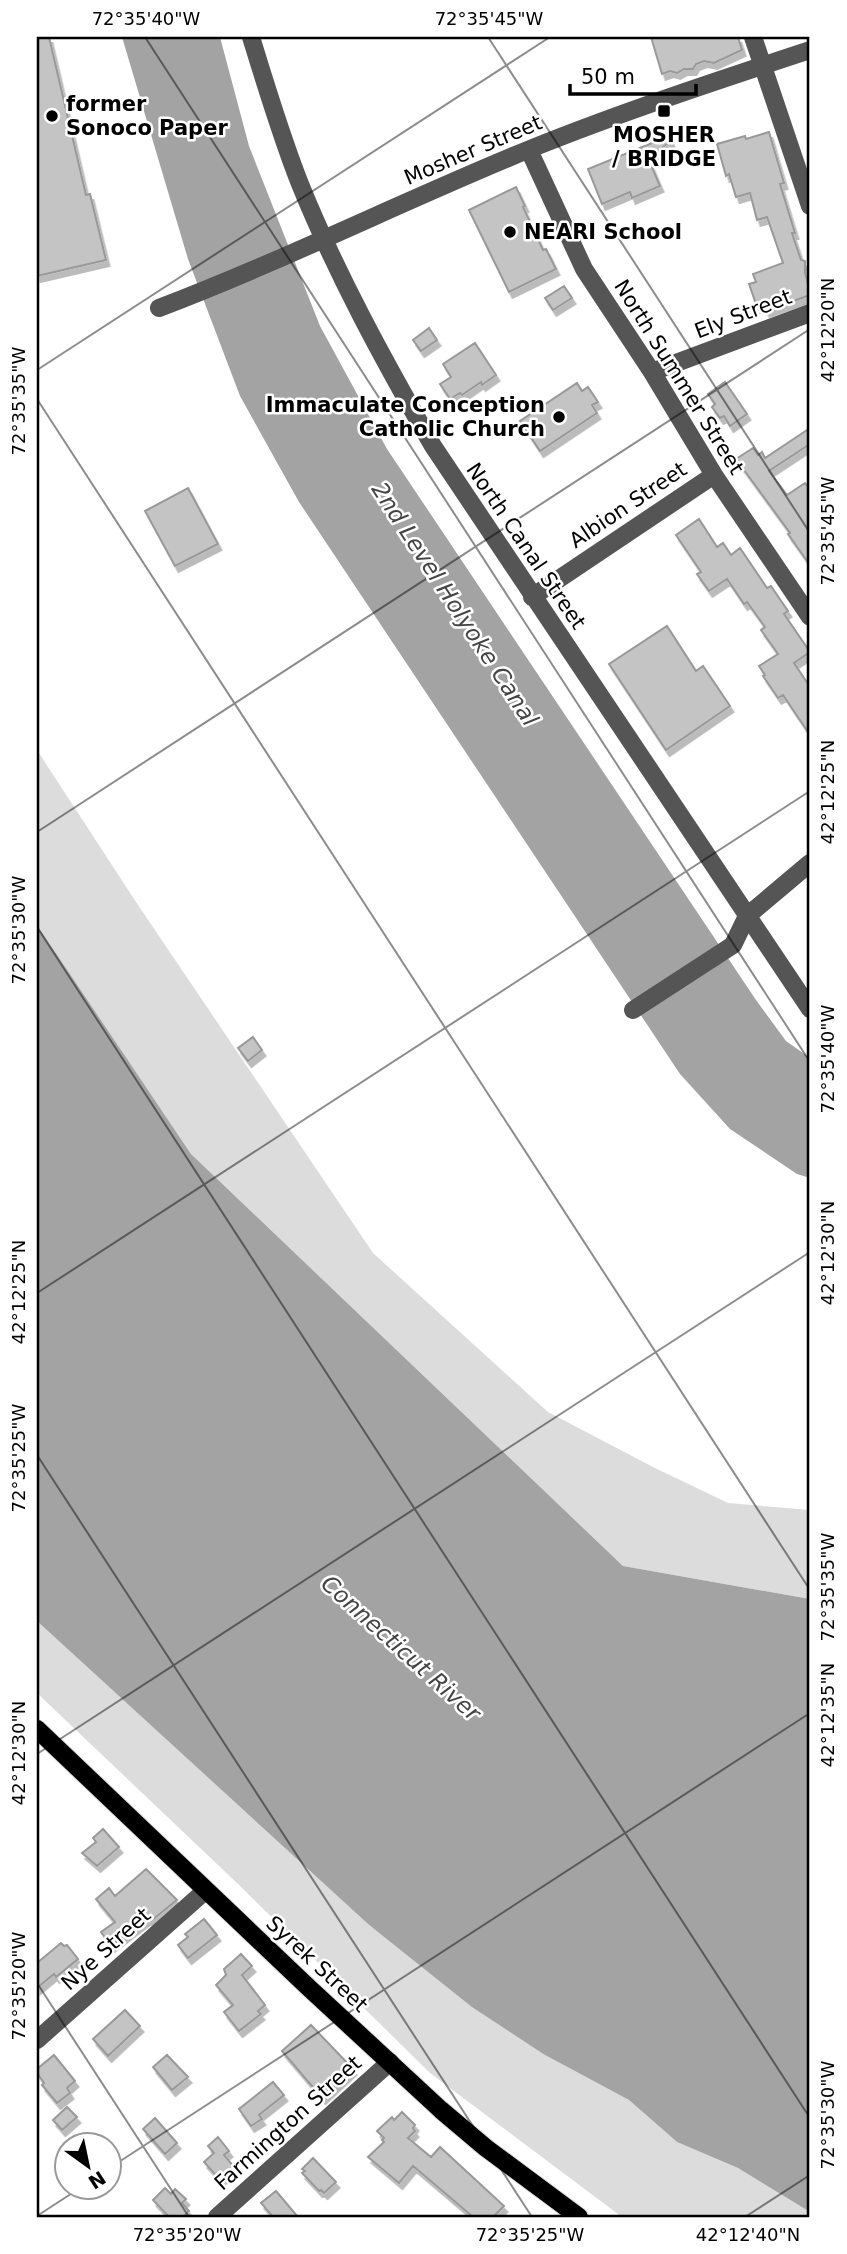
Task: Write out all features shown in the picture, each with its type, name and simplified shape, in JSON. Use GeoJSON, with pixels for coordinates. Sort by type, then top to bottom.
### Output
{"type":"FeatureCollection","features":[{"type":"Feature","properties":{"kind":"main road","name":"Syrek Street"},"geometry":{"type":"LineString","coordinates":[[37,1730],[205,1891],[390,2062],[486,2148],[579,2217]]}},
{"type":"Feature","properties":{"kind":"street","name":"North Canal Street"},"geometry":{"type":"LineString","coordinates":[[251,37],[268,96],[300,184],[387,367],[433,446],[532,597],[810,1009]]}},
{"type":"Feature","properties":{"kind":"street"},"geometry":{"type":"LineString","coordinates":[[753,37],[810,206]]}},
{"type":"Feature","properties":{"kind":"street","name":"Mosher Street"},"geometry":{"type":"LineString","coordinates":[[159,308],[294,253],[529,150],[646,104],[810,50]]}},
{"type":"Feature","properties":{"kind":"street","name":"North Summer Street"},"geometry":{"type":"LineString","coordinates":[[529,150],[584,269],[652,372],[714,475],[810,617]]}},
{"type":"Feature","properties":{"kind":"street","name":"Ely Street"},"geometry":{"type":"LineString","coordinates":[[652,372],[810,313]]}},
{"type":"Feature","properties":{"kind":"street","name":"Albion Street"},"geometry":{"type":"LineString","coordinates":[[532,597],[714,475]]}},
{"type":"Feature","properties":{"kind":"street"},"geometry":{"type":"LineString","coordinates":[[633,1010],[733,945],[747,916],[810,863]]}},
{"type":"Feature","properties":{"kind":"street","name":"Nye Street"},"geometry":{"type":"LineString","coordinates":[[37,2040],[205,1891]]}},
{"type":"Feature","properties":{"kind":"street","name":"Farmington Street"},"geometry":{"type":"LineString","coordinates":[[217,2217],[390,2062]]}},
{"type":"Feature","properties":{"kind":"shaded area"},"geometry":{"type":"Polygon","coordinates":[[[37,750],[134,899],[373,1253],[548,1412],[728,1503],[810,1510],[810,1599],[623,1566],[191,1154],[37,925],[37,750]]]}},
{"type":"Feature","properties":{"kind":"shaded area"},"geometry":{"type":"Polygon","coordinates":[[[37,1621],[368,1924],[545,2055],[629,2100],[677,2142],[738,2168],[810,2212],[810,2217],[622,2217],[430,2073],[238,1884],[37,1693],[37,1621]]]}},
{"type":"Feature","properties":{"kind":"water","name":"2nd Level Holyoke Canal"},"geometry":{"type":"Polygon","coordinates":[[[122,37],[220,37],[249,146],[320,326],[387,449],[756,1000],[786,1041],[810,1058],[810,1178],[797,1174],[730,1129],[680,1074],[299,502],[240,396],[188,259],[122,37]]]}},
{"type":"Feature","properties":{"kind":"water","name":"Connecticut River"},"geometry":{"type":"Polygon","coordinates":[[[37,925],[191,1154],[623,1566],[810,1599],[810,2212],[738,2168],[677,2142],[629,2100],[545,2055],[472,2007],[368,1924],[37,1621],[37,925]]]}},
{"type":"Feature","properties":{"kind":"building","name":"former Sonoco Paper"},"geometry":{"type":"Polygon","coordinates":[[[37,37],[49,37],[86,195],[90,194],[106,260],[37,276],[37,37]]]}},
{"type":"Feature","properties":{"kind":"building"},"geometry":{"type":"Polygon","coordinates":[[[651,37],[738,37],[742,50],[714,63],[704,61],[696,64],[693,69],[662,74],[651,37]]]}},
{"type":"Feature","properties":{"kind":"building"},"geometry":{"type":"Polygon","coordinates":[[[769,132],[784,183],[780,184],[795,233],[792,233],[801,260],[805,261],[810,295],[766,311],[763,304],[757,307],[749,284],[756,282],[753,274],[783,263],[767,217],[757,220],[750,193],[736,197],[729,174],[726,176],[717,144],[769,132]]]}},
{"type":"Feature","properties":{"kind":"building"},"geometry":{"type":"Polygon","coordinates":[[[669,136],[671,141],[648,158],[660,186],[632,198],[630,192],[602,204],[588,169],[669,136]]]}},
{"type":"Feature","properties":{"kind":"building"},"geometry":{"type":"Polygon","coordinates":[[[516,187],[543,250],[546,249],[556,269],[509,292],[469,210],[516,187]]]}},
{"type":"Feature","properties":{"kind":"building"},"geometry":{"type":"Polygon","coordinates":[[[564,286],[572,298],[553,310],[545,298],[564,286]]]}},
{"type":"Feature","properties":{"kind":"building"},"geometry":{"type":"Polygon","coordinates":[[[429,328],[437,340],[421,351],[413,340],[429,328]]]}},
{"type":"Feature","properties":{"kind":"building"},"geometry":{"type":"Polygon","coordinates":[[[475,343],[496,375],[482,385],[481,382],[462,395],[460,393],[450,399],[440,384],[451,377],[443,364],[475,343]]]}},
{"type":"Feature","properties":{"kind":"building"},"geometry":{"type":"Polygon","coordinates":[[[725,382],[747,414],[730,426],[724,416],[720,418],[712,407],[715,404],[708,394],[725,382]]]}},
{"type":"Feature","properties":{"kind":"building","name":"Immaculate Conception Catholic Church"},"geometry":{"type":"Polygon","coordinates":[[[577,383],[582,391],[588,387],[598,402],[592,405],[597,413],[540,451],[520,421],[577,383]]]}},
{"type":"Feature","properties":{"kind":"building"},"geometry":{"type":"Polygon","coordinates":[[[810,428],[810,444],[769,471],[787,495],[805,483],[810,490],[810,565],[736,459],[753,448],[758,455],[762,452],[765,458],[810,428]]]}},
{"type":"Feature","properties":{"kind":"building"},"geometry":{"type":"Polygon","coordinates":[[[188,488],[218,544],[175,566],[145,511],[188,488]]]}},
{"type":"Feature","properties":{"kind":"building"},"geometry":{"type":"Polygon","coordinates":[[[699,519],[717,547],[723,543],[731,555],[740,548],[767,588],[771,586],[788,611],[784,614],[810,652],[794,663],[810,687],[810,735],[783,695],[778,698],[763,676],[765,675],[759,666],[778,654],[761,630],[765,627],[747,602],[744,604],[727,579],[709,591],[697,574],[701,572],[676,535],[699,519]]]}},
{"type":"Feature","properties":{"kind":"building"},"geometry":{"type":"Polygon","coordinates":[[[667,626],[696,671],[703,666],[730,706],[666,750],[609,664],[667,626]]]}},
{"type":"Feature","properties":{"kind":"building"},"geometry":{"type":"Polygon","coordinates":[[[253,1037],[262,1050],[248,1061],[238,1048],[253,1037]]]}},
{"type":"Feature","properties":{"kind":"building"},"geometry":{"type":"Polygon","coordinates":[[[103,1829],[119,1847],[97,1866],[82,1853],[96,1842],[93,1838],[103,1829]]]}},
{"type":"Feature","properties":{"kind":"building"},"geometry":{"type":"Polygon","coordinates":[[[146,1869],[177,1900],[151,1921],[148,1918],[111,1946],[101,1932],[115,1922],[96,1899],[109,1888],[115,1896],[146,1869]]]}},
{"type":"Feature","properties":{"kind":"building"},"geometry":{"type":"Polygon","coordinates":[[[204,1919],[217,1935],[188,1958],[178,1945],[188,1937],[185,1934],[204,1919]]]}},
{"type":"Feature","properties":{"kind":"building"},"geometry":{"type":"Polygon","coordinates":[[[61,1943],[67,1945],[78,1959],[37,1988],[37,1963],[61,1943]]]}},
{"type":"Feature","properties":{"kind":"building"},"geometry":{"type":"Polygon","coordinates":[[[241,1954],[252,1966],[242,1975],[265,2005],[258,2011],[261,2014],[239,2031],[224,2012],[233,2005],[216,1985],[226,1975],[224,1969],[241,1954]]]}},
{"type":"Feature","properties":{"kind":"building"},"geometry":{"type":"Polygon","coordinates":[[[125,2010],[140,2026],[108,2056],[93,2039],[125,2010]]]}},
{"type":"Feature","properties":{"kind":"building"},"geometry":{"type":"Polygon","coordinates":[[[311,2025],[353,2069],[322,2098],[282,2051],[311,2025]]]}},
{"type":"Feature","properties":{"kind":"building"},"geometry":{"type":"Polygon","coordinates":[[[54,2055],[75,2081],[67,2088],[70,2093],[57,2103],[42,2085],[44,2083],[37,2073],[37,2069],[54,2055]]]}},
{"type":"Feature","properties":{"kind":"building"},"geometry":{"type":"Polygon","coordinates":[[[167,2055],[188,2077],[172,2090],[153,2067],[167,2055]]]}},
{"type":"Feature","properties":{"kind":"building"},"geometry":{"type":"Polygon","coordinates":[[[273,2082],[284,2095],[259,2115],[262,2119],[251,2126],[239,2109],[273,2082]]]}},
{"type":"Feature","properties":{"kind":"building"},"geometry":{"type":"Polygon","coordinates":[[[67,2107],[77,2117],[62,2130],[53,2120],[67,2107]]]}},
{"type":"Feature","properties":{"kind":"building"},"geometry":{"type":"Polygon","coordinates":[[[402,2112],[415,2125],[415,2131],[408,2138],[431,2157],[440,2147],[504,2206],[493,2217],[473,2217],[413,2166],[399,2183],[368,2157],[384,2142],[384,2138],[377,2131],[402,2112]]]}},
{"type":"Feature","properties":{"kind":"building"},"geometry":{"type":"Polygon","coordinates":[[[155,2118],[177,2143],[165,2154],[143,2129],[155,2118]]]}},
{"type":"Feature","properties":{"kind":"building"},"geometry":{"type":"Polygon","coordinates":[[[218,2137],[229,2151],[224,2155],[235,2168],[220,2180],[204,2162],[214,2153],[208,2146],[218,2137]]]}},
{"type":"Feature","properties":{"kind":"building"},"geometry":{"type":"Polygon","coordinates":[[[313,2158],[336,2182],[324,2193],[302,2173],[305,2171],[302,2169],[313,2158]]]}},
{"type":"Feature","properties":{"kind":"building"},"geometry":{"type":"Polygon","coordinates":[[[165,2188],[171,2194],[175,2189],[186,2199],[182,2203],[189,2211],[183,2217],[169,2217],[153,2200],[165,2188]]]}},
{"type":"Feature","properties":{"kind":"building"},"geometry":{"type":"Polygon","coordinates":[[[276,2191],[298,2217],[273,2217],[261,2203],[276,2191]]]}},
{"type":"Feature","properties":{"kind":"place","name":"MOSHER / BRIDGE"},"geometry":{"type":"Point","coordinates":[664,111]}},
{"type":"Feature","properties":{"kind":"place","name":"former Sonoco Paper"},"geometry":{"type":"Point","coordinates":[52,116]}},
{"type":"Feature","properties":{"kind":"place","name":"NEARI School"},"geometry":{"type":"Point","coordinates":[510,232]}},
{"type":"Feature","properties":{"kind":"place","name":"Immaculate Conception Catholic Church"},"geometry":{"type":"Point","coordinates":[559,417]}}]}
